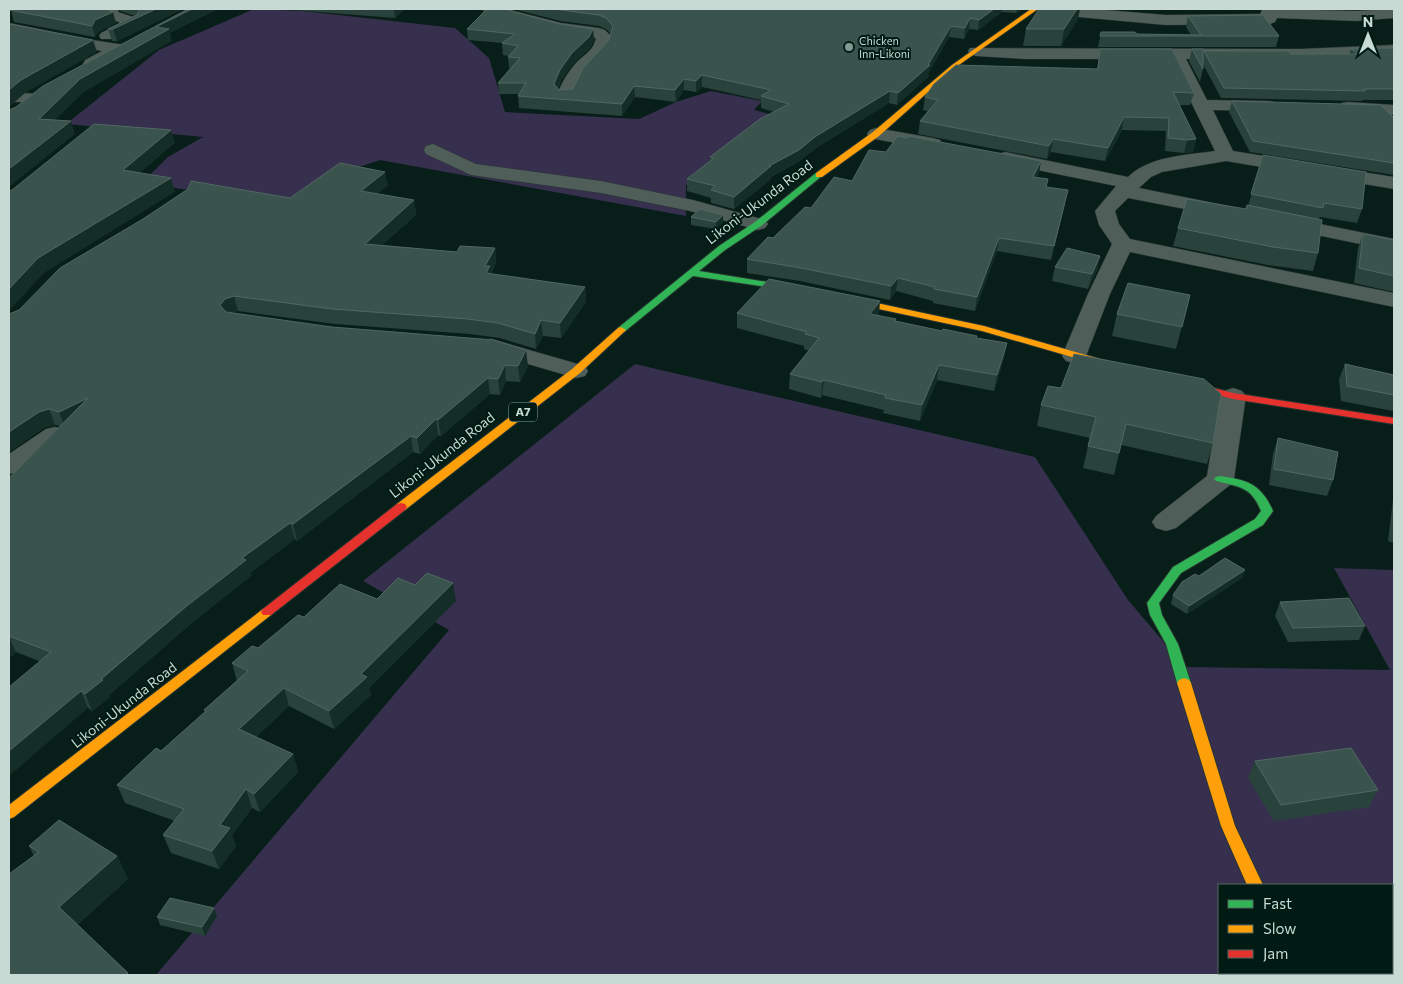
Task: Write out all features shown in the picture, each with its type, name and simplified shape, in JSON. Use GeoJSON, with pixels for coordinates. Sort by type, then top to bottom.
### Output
{"type":"FeatureCollection","features":[{"type":"Feature","properties":{"kind":"main road","name":"Likoni-Ukunda Road"},"geometry":{"type":"LineString","coordinates":[[9,813],[576,370],[635,318],[722,248],[758,224],[812,180],[876,134],[954,66],[1034,9]]}},
{"type":"Feature","properties":{"kind":"main road"},"geometry":{"type":"LineString","coordinates":[[692,273],[809,292]]}},
{"type":"Feature","properties":{"kind":"main road"},"geometry":{"type":"LineString","coordinates":[[829,296],[984,329],[1119,368]]}},
{"type":"Feature","properties":{"kind":"main road"},"geometry":{"type":"LineString","coordinates":[[1175,381],[1233,396],[1394,421]]}},
{"type":"Feature","properties":{"kind":"main road"},"geometry":{"type":"LineString","coordinates":[[1220,479],[1239,482],[1255,488],[1263,497],[1267,511],[1258,522],[1177,570],[1153,603],[1156,615],[1172,644],[1228,826],[1254,884]]}},
{"type":"Feature","properties":{"kind":"street"},"geometry":{"type":"LineString","coordinates":[[92,44],[134,22],[107,13],[112,9]]}},
{"type":"Feature","properties":{"kind":"street"},"geometry":{"type":"LineString","coordinates":[[490,9],[560,28],[598,33],[604,37],[604,42],[597,55],[588,60],[577,72],[568,87],[566,96]]}},
{"type":"Feature","properties":{"kind":"street"},"geometry":{"type":"LineString","coordinates":[[1034,9],[1166,20],[1267,14],[1356,16],[1394,13]]}},
{"type":"Feature","properties":{"kind":"street"},"geometry":{"type":"LineString","coordinates":[[1267,14],[1301,54]]}},
{"type":"Feature","properties":{"kind":"street"},"geometry":{"type":"LineString","coordinates":[[11,20],[92,44],[125,45],[78,71]]}},
{"type":"Feature","properties":{"kind":"street"},"geometry":{"type":"LineString","coordinates":[[976,51],[1026,54],[1301,54],[1394,50]]}},
{"type":"Feature","properties":{"kind":"street"},"geometry":{"type":"LineString","coordinates":[[1175,53],[1226,155]]}},
{"type":"Feature","properties":{"kind":"street"},"geometry":{"type":"LineString","coordinates":[[9,97],[39,93],[13,115]]}},
{"type":"Feature","properties":{"kind":"street"},"geometry":{"type":"LineString","coordinates":[[1200,106],[1285,106]]}},
{"type":"Feature","properties":{"kind":"street"},"geometry":{"type":"LineString","coordinates":[[1332,107],[1394,110]]}},
{"type":"Feature","properties":{"kind":"street"},"geometry":{"type":"LineString","coordinates":[[876,134],[951,147]]}},
{"type":"Feature","properties":{"kind":"street"},"geometry":{"type":"LineString","coordinates":[[433,150],[471,169],[601,187],[686,204],[758,224]]}},
{"type":"Feature","properties":{"kind":"street"},"geometry":{"type":"LineString","coordinates":[[988,154],[1242,214]]}},
{"type":"Feature","properties":{"kind":"street"},"geometry":{"type":"LineString","coordinates":[[1394,183],[1226,155],[1163,166],[1138,177],[1104,211],[1109,225],[1123,244],[1394,300]]}},
{"type":"Feature","properties":{"kind":"street"},"geometry":{"type":"LineString","coordinates":[[1270,220],[1394,245]]}},
{"type":"Feature","properties":{"kind":"street"},"geometry":{"type":"LineString","coordinates":[[1074,356],[1099,294],[1123,244]]}},
{"type":"Feature","properties":{"kind":"street"},"geometry":{"type":"LineString","coordinates":[[470,343],[499,347],[576,370]]}},
{"type":"Feature","properties":{"kind":"street"},"geometry":{"type":"LineString","coordinates":[[1166,522],[1220,479],[1233,396]]}},
{"type":"Feature","properties":{"kind":"street"},"geometry":{"type":"LineString","coordinates":[[9,466],[55,435]]}},
{"type":"Feature","properties":{"kind":"shaded area"},"geometry":{"type":"Polygon","coordinates":[[[254,9],[303,11],[455,28],[489,58],[505,112],[639,119],[676,102],[711,91],[762,101],[754,110],[777,116],[686,185],[686,216],[380,160],[347,171],[292,205],[142,183],[168,157],[203,137],[66,124],[159,50],[254,9]]]}},
{"type":"Feature","properties":{"kind":"shaded area"},"geometry":{"type":"Polygon","coordinates":[[[635,364],[1035,457],[1128,600],[1185,667],[1390,670],[1334,568],[1394,570],[1394,975],[156,975],[449,630],[363,581],[635,364]]]}},
{"type":"Feature","properties":{"kind":"building"},"geometry":{"type":"Polygon","coordinates":[[[105,9],[113,12],[95,20],[92,26],[10,10],[105,9]]]}},
{"type":"Feature","properties":{"kind":"building"},"geometry":{"type":"Polygon","coordinates":[[[140,9],[156,9],[113,29],[108,29],[137,15],[140,9]]]}},
{"type":"Feature","properties":{"kind":"building"},"geometry":{"type":"Polygon","coordinates":[[[188,9],[192,9],[156,27],[169,29],[80,79],[39,119],[71,121],[9,169],[9,110],[16,107],[43,86],[188,9]]]}},
{"type":"Feature","properties":{"kind":"building"},"geometry":{"type":"Polygon","coordinates":[[[487,9],[504,9],[559,24],[593,29],[589,37],[572,53],[560,70],[554,84],[559,90],[573,89],[583,68],[609,40],[613,26],[606,18],[599,15],[554,9],[994,9],[979,20],[970,18],[965,28],[951,26],[928,65],[930,65],[898,93],[890,91],[816,136],[799,150],[769,166],[771,166],[734,197],[711,190],[715,186],[687,179],[714,158],[710,157],[760,119],[789,104],[761,96],[771,90],[702,75],[696,81],[684,79],[675,90],[634,86],[622,104],[518,96],[526,83],[498,83],[520,58],[508,57],[518,46],[502,43],[515,34],[467,29],[487,9]]]}},
{"type":"Feature","properties":{"kind":"building"},"geometry":{"type":"Polygon","coordinates":[[[1039,9],[1077,9],[1064,29],[1026,29],[1039,9]]]}},
{"type":"Feature","properties":{"kind":"building"},"geometry":{"type":"Polygon","coordinates":[[[1263,15],[1279,36],[1100,36],[1101,32],[1201,35],[1188,16],[1263,15]]]}},
{"type":"Feature","properties":{"kind":"building"},"geometry":{"type":"Polygon","coordinates":[[[9,24],[93,40],[21,80],[9,90],[9,24]]]}},
{"type":"Feature","properties":{"kind":"building"},"geometry":{"type":"Polygon","coordinates":[[[1394,48],[1394,89],[1364,89],[1365,91],[1224,88],[1204,51],[1289,51],[1291,54],[1358,54],[1351,49],[1394,48]]]}},
{"type":"Feature","properties":{"kind":"building"},"geometry":{"type":"Polygon","coordinates":[[[1100,49],[1172,49],[1194,93],[1173,92],[1196,139],[1168,138],[1169,118],[1124,117],[1108,148],[1053,139],[1049,146],[920,121],[938,100],[925,97],[934,84],[956,65],[1098,69],[1100,49]]]}},
{"type":"Feature","properties":{"kind":"building"},"geometry":{"type":"Polygon","coordinates":[[[1192,49],[1203,49],[1203,69],[1192,49]]]}},
{"type":"Feature","properties":{"kind":"building"},"geometry":{"type":"Polygon","coordinates":[[[1232,101],[1381,105],[1394,118],[1394,163],[1253,141],[1232,101]]]}},
{"type":"Feature","properties":{"kind":"building"},"geometry":{"type":"Polygon","coordinates":[[[94,124],[171,130],[123,170],[171,178],[38,258],[9,289],[9,191],[94,124]]]}},
{"type":"Feature","properties":{"kind":"building"},"geometry":{"type":"Polygon","coordinates":[[[898,136],[907,138],[908,136],[1041,161],[1033,177],[1048,179],[1046,187],[1068,190],[1054,246],[999,238],[977,297],[934,289],[935,287],[898,278],[891,286],[747,259],[768,237],[773,238],[805,207],[811,208],[834,177],[852,181],[869,150],[886,152],[898,136]]]}},
{"type":"Feature","properties":{"kind":"building"},"geometry":{"type":"Polygon","coordinates":[[[1263,155],[1366,172],[1362,209],[1324,203],[1323,208],[1251,194],[1263,155]]]}},
{"type":"Feature","properties":{"kind":"building"},"geometry":{"type":"Polygon","coordinates":[[[340,163],[385,172],[361,191],[414,200],[365,244],[457,252],[460,246],[495,248],[485,266],[490,266],[486,273],[585,287],[560,323],[541,320],[535,334],[498,323],[468,319],[332,309],[234,296],[225,299],[220,305],[226,312],[332,327],[494,340],[526,350],[518,366],[505,365],[498,379],[488,378],[438,420],[436,419],[417,438],[411,436],[293,524],[290,523],[242,558],[246,560],[188,605],[101,679],[103,680],[85,694],[81,691],[9,751],[9,687],[51,652],[9,636],[9,478],[88,398],[59,412],[49,409],[39,412],[9,432],[9,314],[19,310],[60,268],[143,219],[188,189],[191,181],[290,198],[340,163]]]}},
{"type":"Feature","properties":{"kind":"building"},"geometry":{"type":"Polygon","coordinates":[[[1187,199],[1246,209],[1247,205],[1322,220],[1318,253],[1273,247],[1178,228],[1187,199]]]}},
{"type":"Feature","properties":{"kind":"building"},"geometry":{"type":"Polygon","coordinates":[[[700,209],[723,215],[716,222],[691,217],[700,209]]]}},
{"type":"Feature","properties":{"kind":"building"},"geometry":{"type":"Polygon","coordinates":[[[1363,234],[1394,240],[1394,276],[1359,268],[1363,234]]]}},
{"type":"Feature","properties":{"kind":"building"},"geometry":{"type":"Polygon","coordinates":[[[1067,248],[1100,256],[1092,274],[1055,267],[1067,248]]]}},
{"type":"Feature","properties":{"kind":"building"},"geometry":{"type":"Polygon","coordinates":[[[769,279],[880,301],[870,314],[896,319],[895,321],[1007,343],[997,375],[939,365],[922,405],[885,398],[886,395],[824,380],[822,382],[790,374],[819,338],[805,334],[807,332],[737,313],[769,279]]]}},
{"type":"Feature","properties":{"kind":"building"},"geometry":{"type":"Polygon","coordinates":[[[1128,283],[1190,295],[1182,327],[1117,314],[1128,283]]]}},
{"type":"Feature","properties":{"kind":"building"},"geometry":{"type":"Polygon","coordinates":[[[1074,354],[1204,379],[1221,394],[1213,443],[1126,424],[1119,453],[1088,446],[1096,417],[1041,405],[1048,386],[1061,388],[1074,354]]]}},
{"type":"Feature","properties":{"kind":"building"},"geometry":{"type":"Polygon","coordinates":[[[1345,364],[1394,375],[1394,395],[1347,386],[1345,364]]]}},
{"type":"Feature","properties":{"kind":"building"},"geometry":{"type":"Polygon","coordinates":[[[1278,438],[1338,452],[1333,480],[1274,469],[1278,438]]]}},
{"type":"Feature","properties":{"kind":"building"},"geometry":{"type":"Polygon","coordinates":[[[1225,558],[1245,570],[1189,606],[1173,595],[1182,582],[1195,574],[1199,576],[1225,558]]]}},
{"type":"Feature","properties":{"kind":"building"},"geometry":{"type":"Polygon","coordinates":[[[427,573],[453,583],[361,674],[367,677],[329,711],[284,688],[239,729],[293,754],[254,794],[246,789],[220,825],[230,828],[212,851],[163,835],[184,809],[117,785],[156,748],[161,751],[248,671],[232,663],[252,646],[258,648],[298,615],[304,617],[340,584],[377,599],[398,578],[415,585],[427,573]]]}},
{"type":"Feature","properties":{"kind":"building"},"geometry":{"type":"Polygon","coordinates":[[[1349,598],[1365,626],[1293,628],[1280,602],[1349,598]]]}},
{"type":"Feature","properties":{"kind":"building"},"geometry":{"type":"Polygon","coordinates":[[[1351,748],[1378,790],[1281,805],[1255,761],[1351,748]]]}},
{"type":"Feature","properties":{"kind":"building"},"geometry":{"type":"Polygon","coordinates":[[[59,820],[117,856],[59,907],[128,973],[125,975],[9,975],[9,874],[39,852],[29,846],[59,820]]]}},
{"type":"Feature","properties":{"kind":"building"},"geometry":{"type":"Polygon","coordinates":[[[170,898],[214,908],[202,927],[157,917],[170,898]]]}},
{"type":"Feature","properties":{"kind":"traffic: fast"},"geometry":{"type":"LineString","coordinates":[[621,330],[722,248],[758,224],[819,175]]}},
{"type":"Feature","properties":{"kind":"traffic: fast"},"geometry":{"type":"LineString","coordinates":[[692,273],[799,290]]}},
{"type":"Feature","properties":{"kind":"traffic: fast"},"geometry":{"type":"LineString","coordinates":[[1184,683],[1172,644],[1156,615],[1153,603],[1177,570],[1259,522],[1267,511],[1259,496],[1250,487],[1220,479]]}},
{"type":"Feature","properties":{"kind":"traffic: slow"},"geometry":{"type":"LineString","coordinates":[[819,175],[876,134],[954,66],[1035,9]]}},
{"type":"Feature","properties":{"kind":"traffic: slow"},"geometry":{"type":"LineString","coordinates":[[844,299],[984,329],[1110,365]]}},
{"type":"Feature","properties":{"kind":"traffic: slow"},"geometry":{"type":"LineString","coordinates":[[401,507],[576,371],[621,330]]}},
{"type":"Feature","properties":{"kind":"traffic: slow"},"geometry":{"type":"LineString","coordinates":[[9,813],[267,612]]}},
{"type":"Feature","properties":{"kind":"traffic: slow"},"geometry":{"type":"LineString","coordinates":[[1184,683],[1228,826],[1255,884]]}},
{"type":"Feature","properties":{"kind":"traffic: jam"},"geometry":{"type":"LineString","coordinates":[[1183,383],[1233,396],[1394,421]]}},
{"type":"Feature","properties":{"kind":"traffic: jam"},"geometry":{"type":"LineString","coordinates":[[267,612],[401,507]]}},
{"type":"Feature","properties":{"kind":"place","name":"Chicken Inn-Likoni"},"geometry":{"type":"Point","coordinates":[849,47]}}]}
